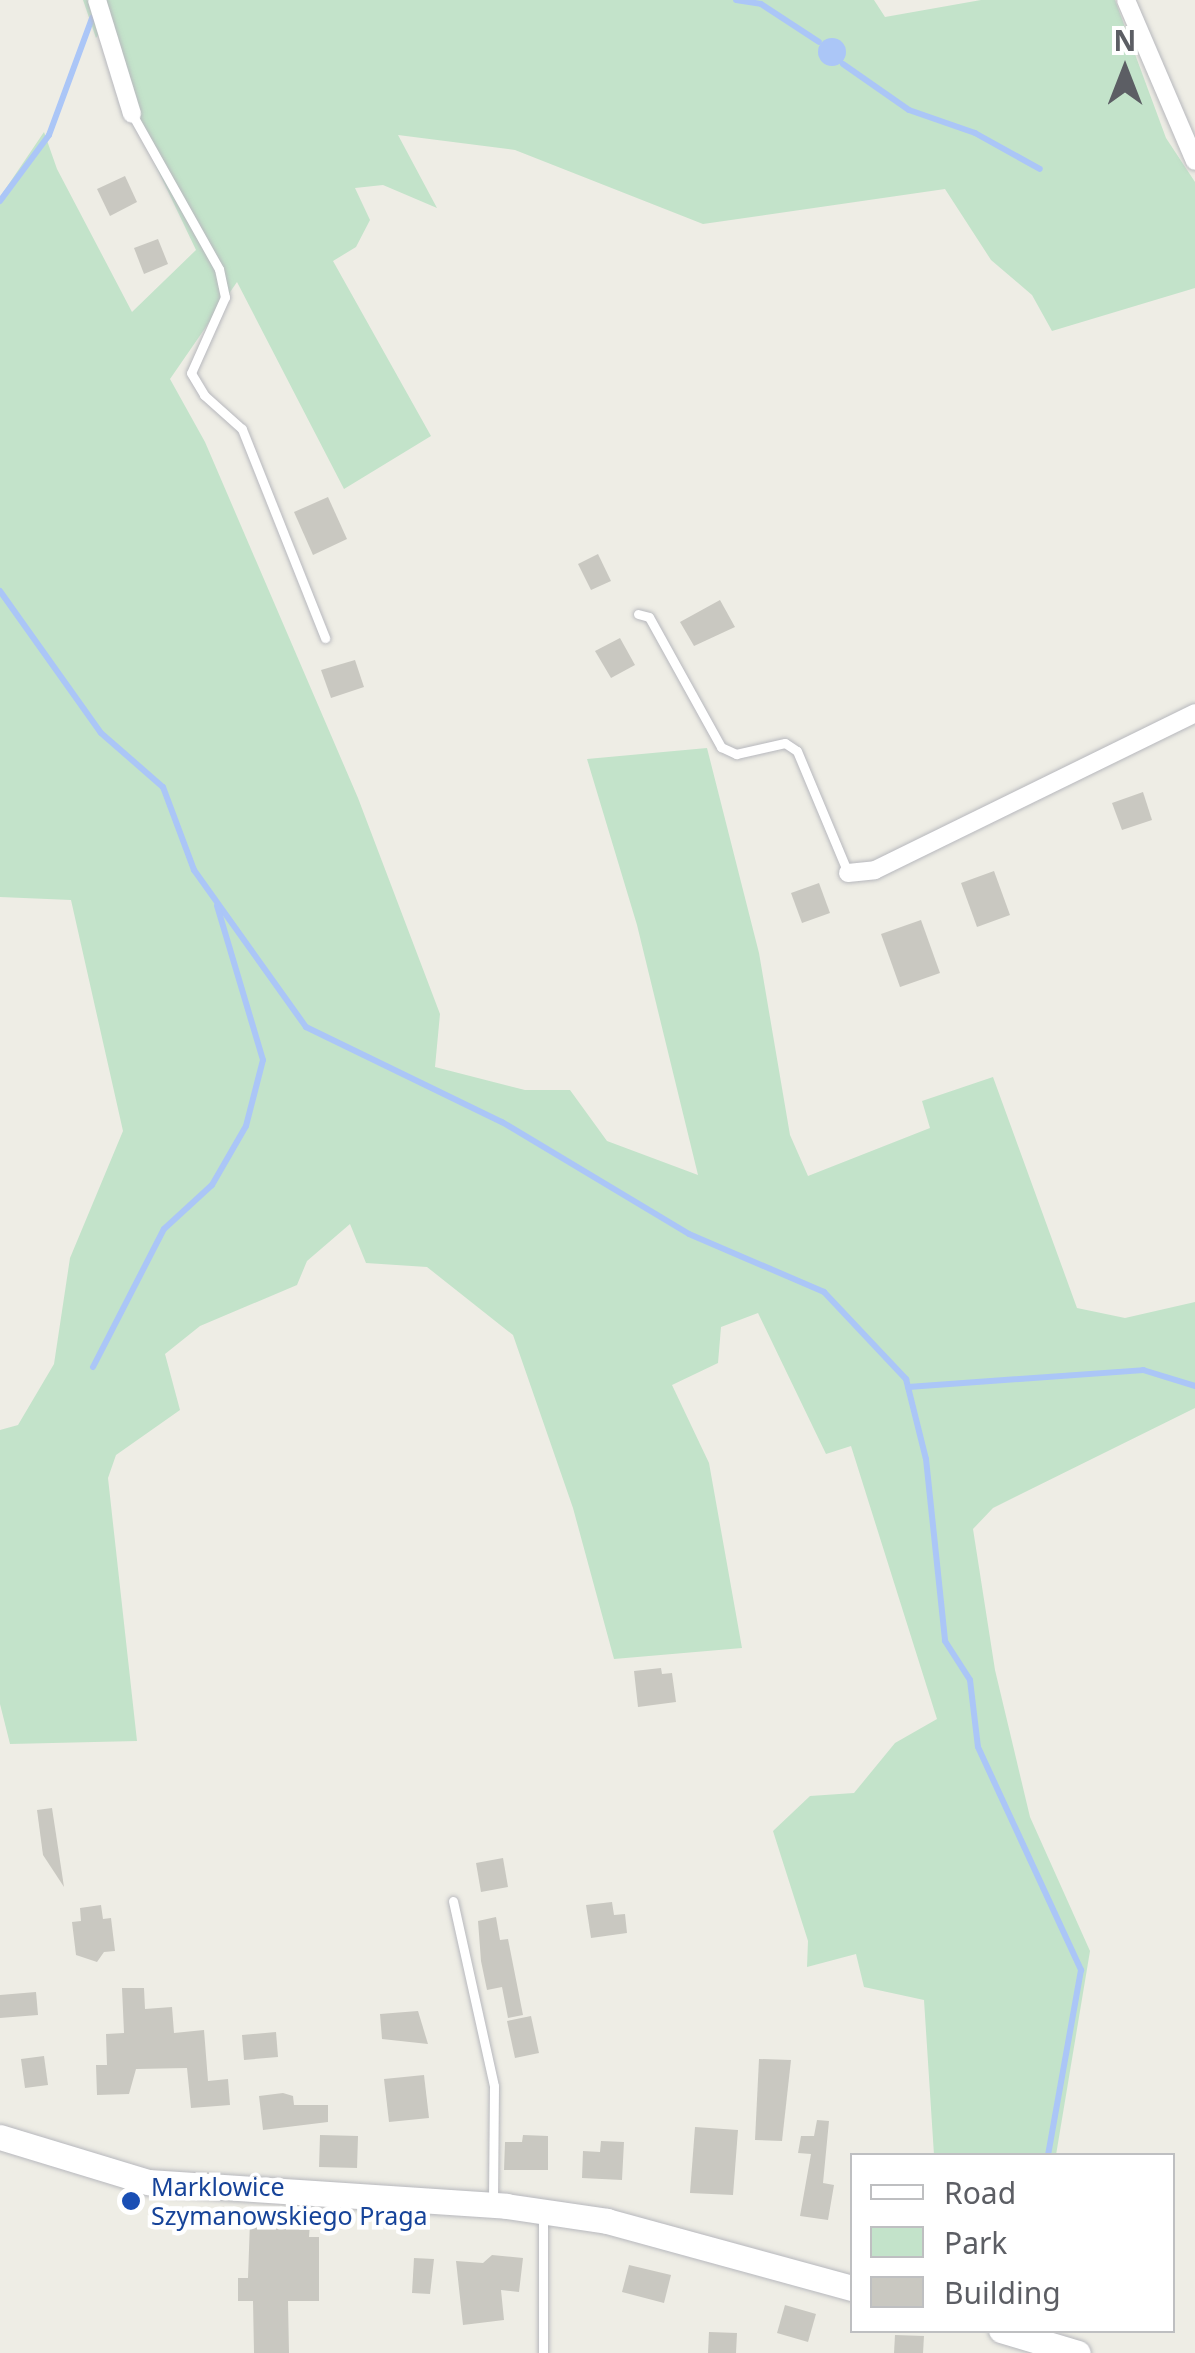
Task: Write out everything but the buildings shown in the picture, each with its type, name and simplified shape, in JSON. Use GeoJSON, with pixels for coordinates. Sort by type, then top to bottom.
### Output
{"type":"FeatureCollection","features":[{"type":"Feature","properties":{"kind":"street"},"geometry":{"type":"LineString","coordinates":[[96,0],[132,114]]}},
{"type":"Feature","properties":{"kind":"street"},"geometry":{"type":"LineString","coordinates":[[1126,0],[1195,161]]}},
{"type":"Feature","properties":{"kind":"street"},"geometry":{"type":"LineString","coordinates":[[848,873],[874,870],[1195,713]]}},
{"type":"Feature","properties":{"kind":"street"},"geometry":{"type":"LineString","coordinates":[[0,2137],[148,2182],[543,2211],[690,2241],[850,2287]]}},
{"type":"Feature","properties":{"kind":"street"},"geometry":{"type":"LineString","coordinates":[[1006,2333],[1029,2346],[1078,2353]]}},
{"type":"Feature","properties":{"kind":"lane"},"geometry":{"type":"LineString","coordinates":[[132,114],[219,269],[224,297],[191,374],[204,395],[242,429],[325,638]]}},
{"type":"Feature","properties":{"kind":"lane"},"geometry":{"type":"LineString","coordinates":[[638,614],[648,617],[721,748],[736,754],[784,743],[797,751],[848,873]]}},
{"type":"Feature","properties":{"kind":"lane"},"geometry":{"type":"LineString","coordinates":[[453,1901],[494,2086],[494,2205]]}},
{"type":"Feature","properties":{"kind":"lane"},"geometry":{"type":"LineString","coordinates":[[543,2211],[543,2353]]}},
{"type":"Feature","properties":{"kind":"green space"},"geometry":{"type":"Polygon","coordinates":[[[83,0],[874,0],[885,17],[981,0],[1115,0],[1166,138],[1195,182],[1195,288],[1052,331],[1032,295],[991,260],[945,189],[703,224],[515,150],[398,135],[437,208],[383,185],[355,188],[370,220],[356,247],[333,261],[431,436],[344,489],[237,282],[170,379],[205,442],[358,798],[440,1014],[435,1067],[525,1090],[570,1090],[607,1141],[698,1175],[637,925],[587,759],[707,748],[759,953],[790,1135],[808,1176],[930,1128],[922,1101],[993,1077],[1077,1308],[1125,1318],[1195,1302],[1195,1408],[993,1508],[973,1529],[995,1670],[1030,1817],[1090,1951],[1056,2153],[934,2153],[924,2000],[864,1987],[856,1954],[807,1967],[808,1941],[773,1831],[810,1796],[854,1793],[895,1743],[937,1719],[851,1446],[826,1454],[758,1313],[721,1327],[718,1363],[672,1385],[709,1463],[742,1648],[614,1659],[573,1508],[513,1335],[427,1267],[366,1263],[350,1224],[307,1261],[297,1285],[200,1326],[165,1354],[180,1410],[116,1455],[108,1478],[137,1741],[10,1744],[0,1704],[0,1430],[18,1425],[54,1364],[70,1258],[123,1131],[71,900],[0,897],[0,197],[44,132],[57,169],[132,312],[196,250],[132,116],[112,17],[96,38],[83,0]]]}},
{"type":"Feature","properties":{"kind":"water"},"geometry":{"type":"Polygon","coordinates":[[[832,38],[842,42],[846,52],[842,62],[832,66],[822,62],[818,52],[822,42],[832,38]]]}},
{"type":"Feature","properties":{"kind":"waterway"},"geometry":{"type":"LineString","coordinates":[[736,0],[761,4],[819,42]]}},
{"type":"Feature","properties":{"kind":"waterway"},"geometry":{"type":"LineString","coordinates":[[0,201],[49,135],[92,18]]}},
{"type":"Feature","properties":{"kind":"waterway"},"geometry":{"type":"LineString","coordinates":[[843,64],[909,110],[975,133],[1040,169]]}},
{"type":"Feature","properties":{"kind":"waterway"},"geometry":{"type":"LineString","coordinates":[[0,591],[101,733],[163,787],[194,870],[306,1027],[502,1122],[689,1234],[824,1292],[906,1379],[926,1459],[945,1641],[970,1680],[978,1747],[1081,1970],[1049,2153]]}},
{"type":"Feature","properties":{"kind":"waterway"},"geometry":{"type":"LineString","coordinates":[[93,1367],[164,1229],[212,1185],[246,1126],[263,1060],[217,906]]}},
{"type":"Feature","properties":{"kind":"waterway"},"geometry":{"type":"LineString","coordinates":[[908,1387],[1143,1370],[1195,1386]]}},
{"type":"Feature","properties":{"kind":"place","name":"Marklowice Szymanowskiego Praga"},"geometry":{"type":"Point","coordinates":[131,2201]}}]}
